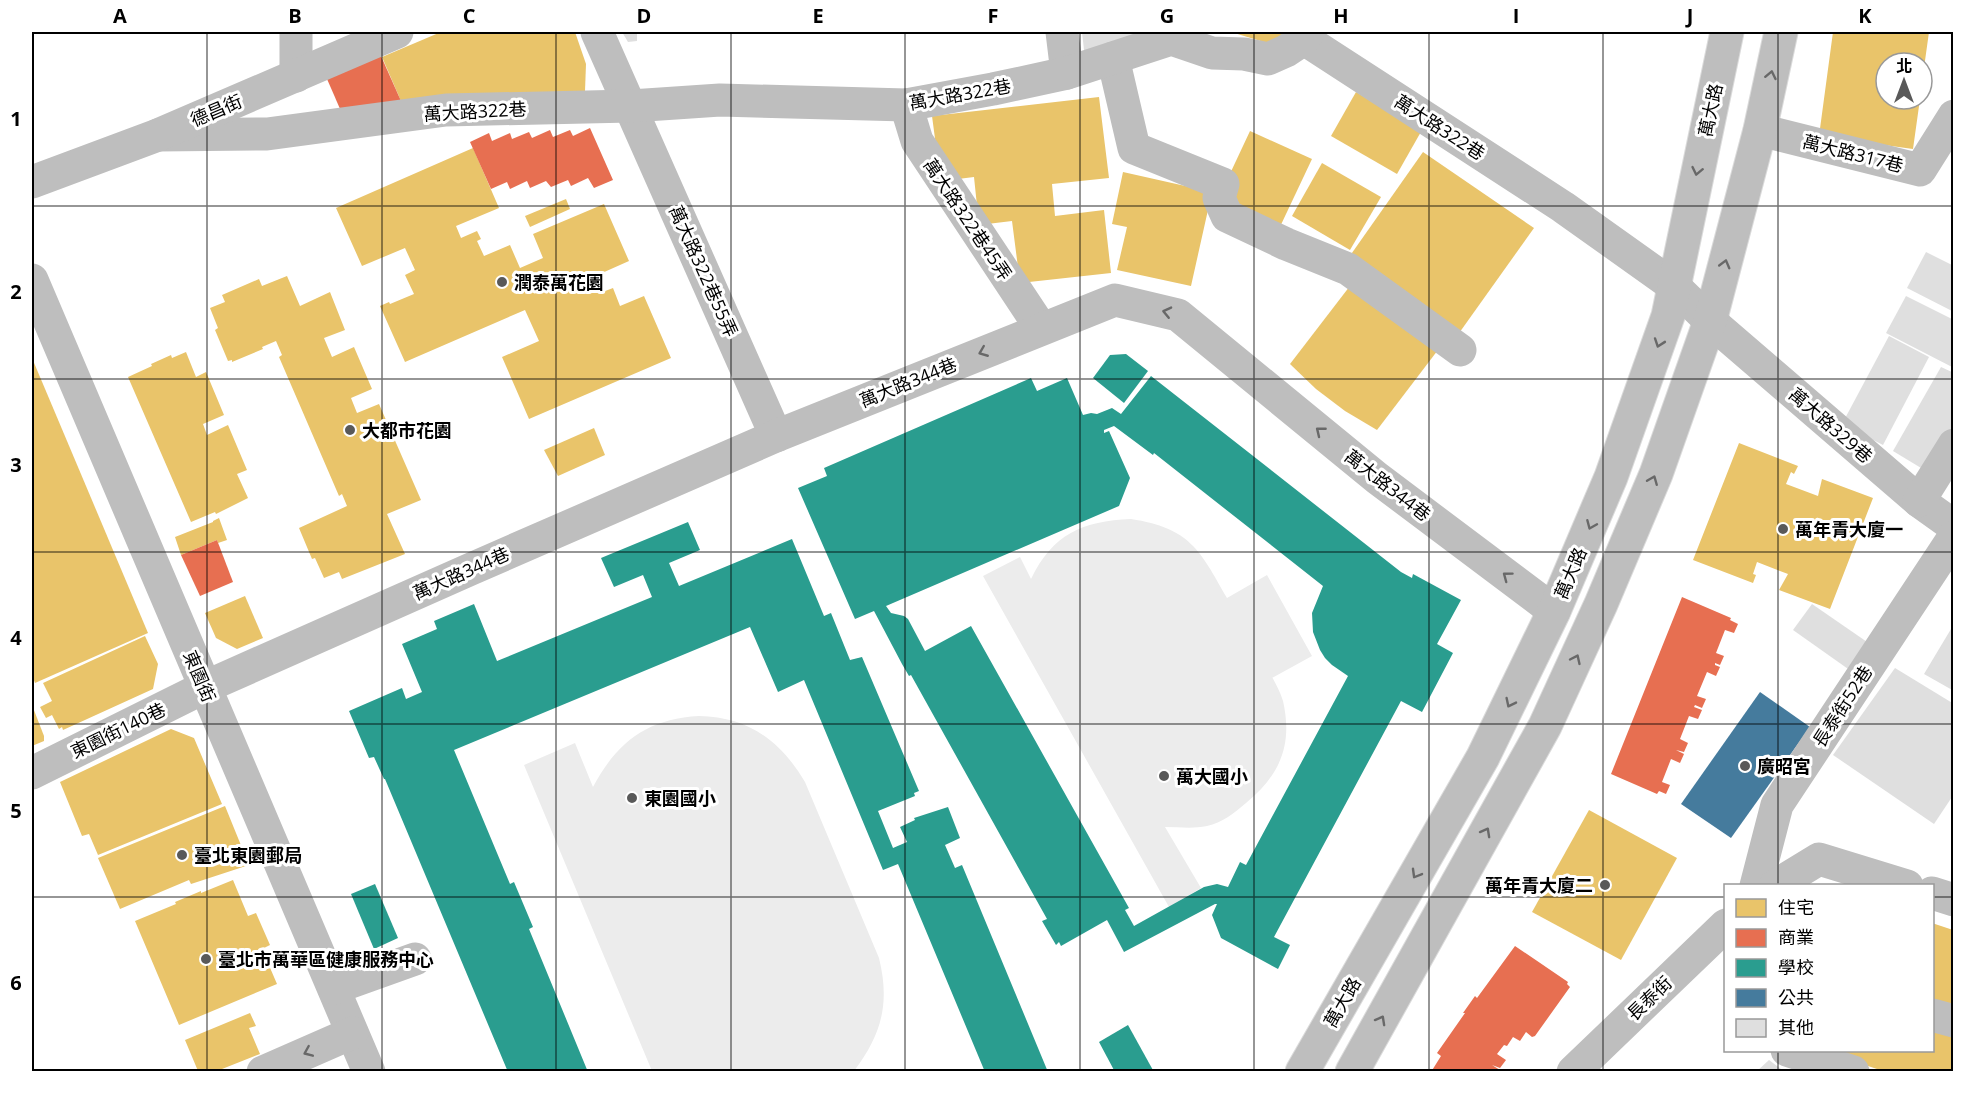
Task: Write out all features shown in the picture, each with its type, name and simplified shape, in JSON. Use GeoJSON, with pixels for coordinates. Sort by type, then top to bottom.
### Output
{"type":"FeatureCollection","features":[{"type":"Feature","properties":{"kind":"street"},"geometry":{"type":"LineString","coordinates":[[296,32],[296,76]]}},
{"type":"Feature","properties":{"kind":"street","name":"德昌街"},"geometry":{"type":"LineString","coordinates":[[32,182],[158,135],[397,32]]}},
{"type":"Feature","properties":{"kind":"street","name":"萬大路322巷55弄"},"geometry":{"type":"LineString","coordinates":[[597,32],[777,436]]}},
{"type":"Feature","properties":{"kind":"street"},"geometry":{"type":"LineString","coordinates":[[1062,32],[1067,73]]}},
{"type":"Feature","properties":{"kind":"street","name":"萬大路"},"geometry":{"type":"LineString","coordinates":[[1302,1071],[1484,757],[1554,612],[1611,477],[1668,316],[1727,32]]}},
{"type":"Feature","properties":{"kind":"street"},"geometry":{"type":"LineString","coordinates":[[1352,1071],[1545,726],[1601,604],[1656,474],[1710,321],[1760,130],[1781,32]]}},
{"type":"Feature","properties":{"kind":"street","name":"萬大路322巷"},"geometry":{"type":"LineString","coordinates":[[158,135],[267,134],[446,110],[631,106],[720,100],[906,105],[1067,73],[1171,39],[1212,53],[1245,54],[1268,59],[1286,51],[1306,35],[1563,207],[1674,286],[1710,321]]}},
{"type":"Feature","properties":{"kind":"street"},"geometry":{"type":"LineString","coordinates":[[1113,58],[1134,148],[1223,184],[1220,198],[1227,216],[1286,244],[1348,269],[1460,350]]}},
{"type":"Feature","properties":{"kind":"street","name":"萬大路322巷45弄"},"geometry":{"type":"LineString","coordinates":[[906,105],[916,141],[1041,328]]}},
{"type":"Feature","properties":{"kind":"street","name":"萬大路317巷"},"geometry":{"type":"LineString","coordinates":[[1760,130],[1920,170],[1953,116]]}},
{"type":"Feature","properties":{"kind":"street","name":"東園街"},"geometry":{"type":"LineString","coordinates":[[32,280],[369,1071]]}},
{"type":"Feature","properties":{"kind":"street","name":"萬大路344巷"},"geometry":{"type":"LineString","coordinates":[[205,687],[777,436],[1115,300],[1178,315],[1377,478],[1554,612]]}},
{"type":"Feature","properties":{"kind":"street","name":"萬大路329巷"},"geometry":{"type":"LineString","coordinates":[[1710,321],[1919,501],[1953,526]]}},
{"type":"Feature","properties":{"kind":"street"},"geometry":{"type":"LineString","coordinates":[[1919,501],[1953,445]]}},
{"type":"Feature","properties":{"kind":"street","name":"長泰街52巷"},"geometry":{"type":"LineString","coordinates":[[1756,884],[1777,806],[1953,537]]}},
{"type":"Feature","properties":{"kind":"street","name":"東園街140巷"},"geometry":{"type":"LineString","coordinates":[[32,773],[205,687]]}},
{"type":"Feature","properties":{"kind":"street"},"geometry":{"type":"LineString","coordinates":[[1777,884],[1819,859],[1904,884]]}},
{"type":"Feature","properties":{"kind":"street"},"geometry":{"type":"LineString","coordinates":[[1934,894],[1953,900]]}},
{"type":"Feature","properties":{"kind":"street","name":"長泰街"},"geometry":{"type":"LineString","coordinates":[[1589,1067],[1724,926]]}},
{"type":"Feature","properties":{"kind":"street"},"geometry":{"type":"LineString","coordinates":[[333,988],[415,959]]}},
{"type":"Feature","properties":{"kind":"street"},"geometry":{"type":"LineString","coordinates":[[1934,1016],[1953,1021]]}},
{"type":"Feature","properties":{"kind":"street"},"geometry":{"type":"LineString","coordinates":[[263,1071],[352,1033]]}},
{"type":"Feature","properties":{"kind":"street"},"geometry":{"type":"LineString","coordinates":[[1793,1052],[1852,1071]]}},
{"type":"Feature","properties":{"kind":"shaded area"},"geometry":{"type":"Polygon","coordinates":[[[1131,519],[1167,528],[1191,544],[1209,567],[1227,598],[1267,575],[1312,656],[1272,678],[1283,701],[1286,732],[1281,758],[1268,781],[1241,807],[1218,823],[1196,827],[1165,827],[1201,888],[1169,907],[983,576],[1020,557],[1031,579],[1049,551],[1071,533],[1098,523],[1131,519]]]}},
{"type":"Feature","properties":{"kind":"shaded area"},"geometry":{"type":"Polygon","coordinates":[[[699,716],[733,721],[761,734],[785,754],[805,782],[879,958],[882,974],[883,1004],[877,1031],[854,1071],[652,1071],[524,765],[575,743],[593,787],[612,757],[636,736],[664,722],[699,716]]]}},
{"type":"Feature","properties":{"kind":"building: 住宅"},"geometry":{"type":"Polygon","coordinates":[[[441,32],[575,32],[586,64],[585,91],[401,101],[382,57],[441,32]]]}},
{"type":"Feature","properties":{"kind":"building: 住宅"},"geometry":{"type":"Polygon","coordinates":[[[1231,32],[1290,32],[1277,46],[1231,32]]]}},
{"type":"Feature","properties":{"kind":"building: 住宅"},"geometry":{"type":"Polygon","coordinates":[[[1833,32],[1929,32],[1926,51],[1874,51],[1874,111],[1918,111],[1913,149],[1819,136],[1833,32]]]}},
{"type":"Feature","properties":{"kind":"building: 住宅"},"geometry":{"type":"Polygon","coordinates":[[[1356,92],[1422,130],[1397,174],[1331,136],[1356,92]]]}},
{"type":"Feature","properties":{"kind":"building: 住宅"},"geometry":{"type":"Polygon","coordinates":[[[1099,97],[1109,178],[1052,184],[1055,216],[1104,210],[1111,273],[1020,283],[1012,221],[979,225],[974,177],[950,180],[938,161],[932,116],[1099,97]]]}},
{"type":"Feature","properties":{"kind":"building: 住宅"},"geometry":{"type":"Polygon","coordinates":[[[1250,131],[1312,159],[1278,231],[1226,207],[1228,178],[1250,131]]]}},
{"type":"Feature","properties":{"kind":"building: 住宅","name":"潤泰萬花園"},"geometry":{"type":"Polygon","coordinates":[[[473,148],[499,208],[456,226],[461,238],[477,231],[481,239],[477,241],[484,256],[510,245],[520,268],[543,258],[533,234],[604,204],[629,261],[593,277],[600,293],[613,288],[620,306],[644,296],[671,358],[529,419],[502,357],[539,341],[525,310],[405,362],[380,306],[414,294],[405,275],[415,270],[405,248],[362,266],[336,208],[473,148]]]}},
{"type":"Feature","properties":{"kind":"building: 住宅"},"geometry":{"type":"Polygon","coordinates":[[[1423,152],[1534,228],[1457,336],[1347,260],[1423,152]]]}},
{"type":"Feature","properties":{"kind":"building: 住宅"},"geometry":{"type":"Polygon","coordinates":[[[1322,163],[1381,197],[1350,250],[1292,216],[1322,163]]]}},
{"type":"Feature","properties":{"kind":"building: 住宅"},"geometry":{"type":"Polygon","coordinates":[[[1123,172],[1212,192],[1191,286],[1117,270],[1127,227],[1112,224],[1123,172]]]}},
{"type":"Feature","properties":{"kind":"building: 住宅"},"geometry":{"type":"Polygon","coordinates":[[[566,199],[570,209],[530,227],[525,216],[566,199]]]}},
{"type":"Feature","properties":{"kind":"building: 住宅","name":"大都市花園"},"geometry":{"type":"Polygon","coordinates":[[[287,276],[300,306],[330,292],[345,330],[324,338],[332,357],[354,347],[372,389],[351,398],[357,413],[379,404],[421,500],[387,514],[405,554],[342,579],[339,572],[324,578],[315,558],[312,559],[299,528],[347,506],[342,494],[339,496],[279,357],[282,355],[276,341],[232,362],[232,360],[228,361],[215,330],[218,328],[210,308],[225,302],[222,295],[259,279],[262,286],[287,276]]]}},
{"type":"Feature","properties":{"kind":"building: 住宅"},"geometry":{"type":"Polygon","coordinates":[[[1353,282],[1441,346],[1377,430],[1345,411],[1316,389],[1290,364],[1353,282]]]}},
{"type":"Feature","properties":{"kind":"building: 住宅"},"geometry":{"type":"Polygon","coordinates":[[[186,352],[196,377],[206,372],[224,415],[203,424],[207,435],[228,425],[247,470],[237,474],[248,498],[216,514],[215,512],[191,522],[128,377],[171,355],[172,358],[186,352]]]}},
{"type":"Feature","properties":{"kind":"building: 住宅"},"geometry":{"type":"Polygon","coordinates":[[[32,358],[148,633],[35,683],[32,675],[32,358]]]}},
{"type":"Feature","properties":{"kind":"building: 住宅"},"geometry":{"type":"Polygon","coordinates":[[[594,428],[605,455],[558,476],[544,450],[594,428]]]}},
{"type":"Feature","properties":{"kind":"building: 住宅","name":"萬年青大廈一"},"geometry":{"type":"Polygon","coordinates":[[[1739,443],[1798,466],[1794,474],[1791,472],[1786,484],[1818,496],[1822,479],[1873,498],[1830,609],[1779,590],[1788,574],[1757,562],[1753,583],[1693,560],[1739,443]]]}},
{"type":"Feature","properties":{"kind":"building: 住宅"},"geometry":{"type":"Polygon","coordinates":[[[219,518],[227,540],[218,543],[217,540],[181,555],[175,537],[219,518]]]}},
{"type":"Feature","properties":{"kind":"building: 住宅"},"geometry":{"type":"Polygon","coordinates":[[[245,596],[263,638],[237,649],[216,638],[205,613],[245,596]]]}},
{"type":"Feature","properties":{"kind":"building: 住宅"},"geometry":{"type":"Polygon","coordinates":[[[145,636],[158,664],[153,689],[63,730],[62,727],[59,729],[52,715],[46,718],[40,707],[52,701],[43,683],[145,636]]]}},
{"type":"Feature","properties":{"kind":"building: 住宅"},"geometry":{"type":"Polygon","coordinates":[[[32,705],[44,741],[32,746],[32,705]]]}},
{"type":"Feature","properties":{"kind":"building: 住宅"},"geometry":{"type":"Polygon","coordinates":[[[171,729],[194,738],[222,804],[98,855],[89,834],[82,836],[60,782],[171,729]]]}},
{"type":"Feature","properties":{"kind":"building: 住宅"},"geometry":{"type":"Polygon","coordinates":[[[225,806],[249,865],[191,884],[189,880],[120,909],[98,858],[225,806]]]}},
{"type":"Feature","properties":{"kind":"building: 住宅","name":"萬年青大廈二"},"geometry":{"type":"Polygon","coordinates":[[[1589,810],[1677,858],[1621,960],[1532,912],[1589,810]]]}},
{"type":"Feature","properties":{"kind":"building: 住宅"},"geometry":{"type":"Polygon","coordinates":[[[233,880],[248,916],[256,913],[270,945],[262,949],[277,984],[179,1025],[135,921],[201,891],[201,893],[233,880]]]}},
{"type":"Feature","properties":{"kind":"building: 住宅"},"geometry":{"type":"Polygon","coordinates":[[[1934,924],[1953,930],[1953,1007],[1934,1001],[1934,924]]]}},
{"type":"Feature","properties":{"kind":"building: 住宅"},"geometry":{"type":"Polygon","coordinates":[[[250,1013],[256,1026],[249,1028],[260,1054],[217,1071],[198,1071],[185,1040],[250,1013]]]}},
{"type":"Feature","properties":{"kind":"building: 住宅"},"geometry":{"type":"Polygon","coordinates":[[[1934,1023],[1953,1028],[1953,1071],[1883,1071],[1826,1052],[1934,1052],[1934,1023]]]}},
{"type":"Feature","properties":{"kind":"building: 商業"},"geometry":{"type":"Polygon","coordinates":[[[381,56],[401,101],[344,118],[327,79],[381,56]]]}},
{"type":"Feature","properties":{"kind":"building: 商業"},"geometry":{"type":"Polygon","coordinates":[[[590,128],[613,180],[594,188],[588,178],[571,186],[568,180],[551,187],[546,181],[530,188],[527,181],[510,189],[507,182],[491,189],[470,142],[489,133],[492,141],[510,133],[512,139],[529,132],[532,138],[550,130],[553,137],[570,130],[573,136],[590,128]]]}},
{"type":"Feature","properties":{"kind":"building: 商業"},"geometry":{"type":"Polygon","coordinates":[[[217,540],[233,582],[200,596],[181,555],[217,540]]]}},
{"type":"Feature","properties":{"kind":"building: 商業"},"geometry":{"type":"Polygon","coordinates":[[[1682,597],[1731,618],[1730,620],[1738,624],[1734,633],[1725,630],[1716,653],[1724,656],[1720,665],[1715,663],[1720,667],[1716,676],[1707,672],[1697,696],[1706,699],[1702,708],[1695,705],[1694,707],[1702,710],[1698,719],[1689,716],[1680,739],[1688,743],[1684,752],[1676,750],[1684,754],[1680,763],[1671,759],[1662,782],[1670,785],[1666,794],[1659,791],[1657,794],[1611,774],[1682,597]]]}},
{"type":"Feature","properties":{"kind":"building: 商業"},"geometry":{"type":"Polygon","coordinates":[[[1515,946],[1568,982],[1570,987],[1535,1036],[1532,1037],[1526,1032],[1520,1041],[1513,1037],[1507,1046],[1504,1045],[1497,1054],[1506,1060],[1500,1068],[1492,1065],[1500,1070],[1498,1072],[1431,1072],[1441,1056],[1437,1053],[1465,1013],[1463,1013],[1475,996],[1477,998],[1515,946]]]}},
{"type":"Feature","properties":{"kind":"building: 學校"},"geometry":{"type":"Polygon","coordinates":[[[1126,354],[1148,371],[1124,403],[1093,378],[1110,355],[1126,354]]]}},
{"type":"Feature","properties":{"kind":"building: 學校"},"geometry":{"type":"Polygon","coordinates":[[[1151,376],[1401,572],[1412,578],[1413,574],[1461,600],[1437,644],[1453,653],[1422,712],[1401,701],[1274,937],[1290,945],[1278,969],[1221,938],[1212,915],[1217,904],[1124,952],[1107,920],[1061,946],[1059,942],[1056,945],[1042,921],[1047,919],[874,611],[855,619],[798,488],[827,476],[824,468],[1031,378],[1037,391],[1067,378],[1083,415],[1097,414],[1112,408],[1121,414],[1151,376]],[[1114,426],[1104,430],[1104,433],[1109,431],[1130,478],[1119,506],[886,606],[891,613],[908,619],[925,651],[971,626],[1129,908],[1125,910],[1134,926],[1204,887],[1217,884],[1228,887],[1240,862],[1246,865],[1348,676],[1325,658],[1313,632],[1312,613],[1323,586],[1154,453],[1153,455],[1114,426]]]}},
{"type":"Feature","properties":{"kind":"building: 學校"},"geometry":{"type":"Polygon","coordinates":[[[688,522],[700,550],[669,563],[679,586],[792,539],[824,616],[831,613],[850,660],[862,657],[919,791],[914,793],[915,796],[878,811],[893,848],[907,842],[900,827],[915,820],[914,818],[948,807],[960,838],[945,845],[955,868],[962,865],[1048,1072],[985,1072],[898,864],[883,870],[804,680],[778,692],[750,627],[454,750],[510,884],[514,882],[533,927],[529,929],[588,1072],[508,1072],[385,779],[374,757],[369,758],[349,711],[402,688],[406,699],[422,692],[402,644],[437,629],[434,621],[474,604],[497,661],[652,597],[643,575],[614,587],[601,558],[688,522]]]}},
{"type":"Feature","properties":{"kind":"building: 學校"},"geometry":{"type":"Polygon","coordinates":[[[375,884],[398,938],[374,949],[351,894],[375,884]]]}},
{"type":"Feature","properties":{"kind":"building: 學校"},"geometry":{"type":"Polygon","coordinates":[[[1128,1025],[1154,1072],[1115,1072],[1099,1042],[1128,1025]]]}},
{"type":"Feature","properties":{"kind":"building: 公共","name":"廣昭宮"},"geometry":{"type":"Polygon","coordinates":[[[1760,692],[1810,727],[1731,838],[1681,804],[1760,692]]]}},
{"type":"Feature","properties":{"kind":"building: 其他"},"geometry":{"type":"Polygon","coordinates":[[[622,32],[637,32],[637,41],[628,42],[622,32]]]}},
{"type":"Feature","properties":{"kind":"building: 其他"},"geometry":{"type":"Polygon","coordinates":[[[1082,32],[1142,32],[1085,59],[1082,32]]]}},
{"type":"Feature","properties":{"kind":"building: 其他"},"geometry":{"type":"Polygon","coordinates":[[[1926,252],[1954,266],[1954,312],[1907,288],[1926,252]]]}},
{"type":"Feature","properties":{"kind":"building: 其他"},"geometry":{"type":"Polygon","coordinates":[[[1906,296],[1954,320],[1954,368],[1886,333],[1906,296]]]}},
{"type":"Feature","properties":{"kind":"building: 其他"},"geometry":{"type":"Polygon","coordinates":[[[1889,336],[1929,357],[1883,445],[1842,424],[1889,336]]]}},
{"type":"Feature","properties":{"kind":"building: 其他"},"geometry":{"type":"Polygon","coordinates":[[[1941,367],[1954,373],[1954,425],[1931,474],[1893,451],[1941,367]]]}},
{"type":"Feature","properties":{"kind":"building: 其他"},"geometry":{"type":"Polygon","coordinates":[[[1812,604],[1870,644],[1851,671],[1793,630],[1812,604]]]}},
{"type":"Feature","properties":{"kind":"building: 其他"},"geometry":{"type":"Polygon","coordinates":[[[1954,624],[1954,691],[1924,674],[1954,624]]]}},
{"type":"Feature","properties":{"kind":"building: 其他"},"geometry":{"type":"Polygon","coordinates":[[[1895,668],[1954,704],[1954,794],[1934,824],[1833,755],[1895,668]]]}},
{"type":"Feature","properties":{"kind":"building: 其他"},"geometry":{"type":"Polygon","coordinates":[[[1769,1060],[1785,1072],[1756,1072],[1769,1060]]]}},
{"type":"Feature","properties":{"kind":"place","name":"潤泰萬花園"},"geometry":{"type":"Point","coordinates":[502,282]}},
{"type":"Feature","properties":{"kind":"place","name":"大都市花園"},"geometry":{"type":"Point","coordinates":[350,430]}},
{"type":"Feature","properties":{"kind":"place","name":"萬年青大廈一"},"geometry":{"type":"Point","coordinates":[1783,529]}},
{"type":"Feature","properties":{"kind":"place","name":"廣昭宮"},"geometry":{"type":"Point","coordinates":[1745,766]}},
{"type":"Feature","properties":{"kind":"place","name":"萬大國小"},"geometry":{"type":"Point","coordinates":[1164,776]}},
{"type":"Feature","properties":{"kind":"place","name":"東園國小"},"geometry":{"type":"Point","coordinates":[632,798]}},
{"type":"Feature","properties":{"kind":"place","name":"臺北東園郵局"},"geometry":{"type":"Point","coordinates":[182,855]}},
{"type":"Feature","properties":{"kind":"place","name":"萬年青大廈二"},"geometry":{"type":"Point","coordinates":[1605,885]}},
{"type":"Feature","properties":{"kind":"place","name":"臺北市萬華區健康服務中心"},"geometry":{"type":"Point","coordinates":[206,959]}}]}
